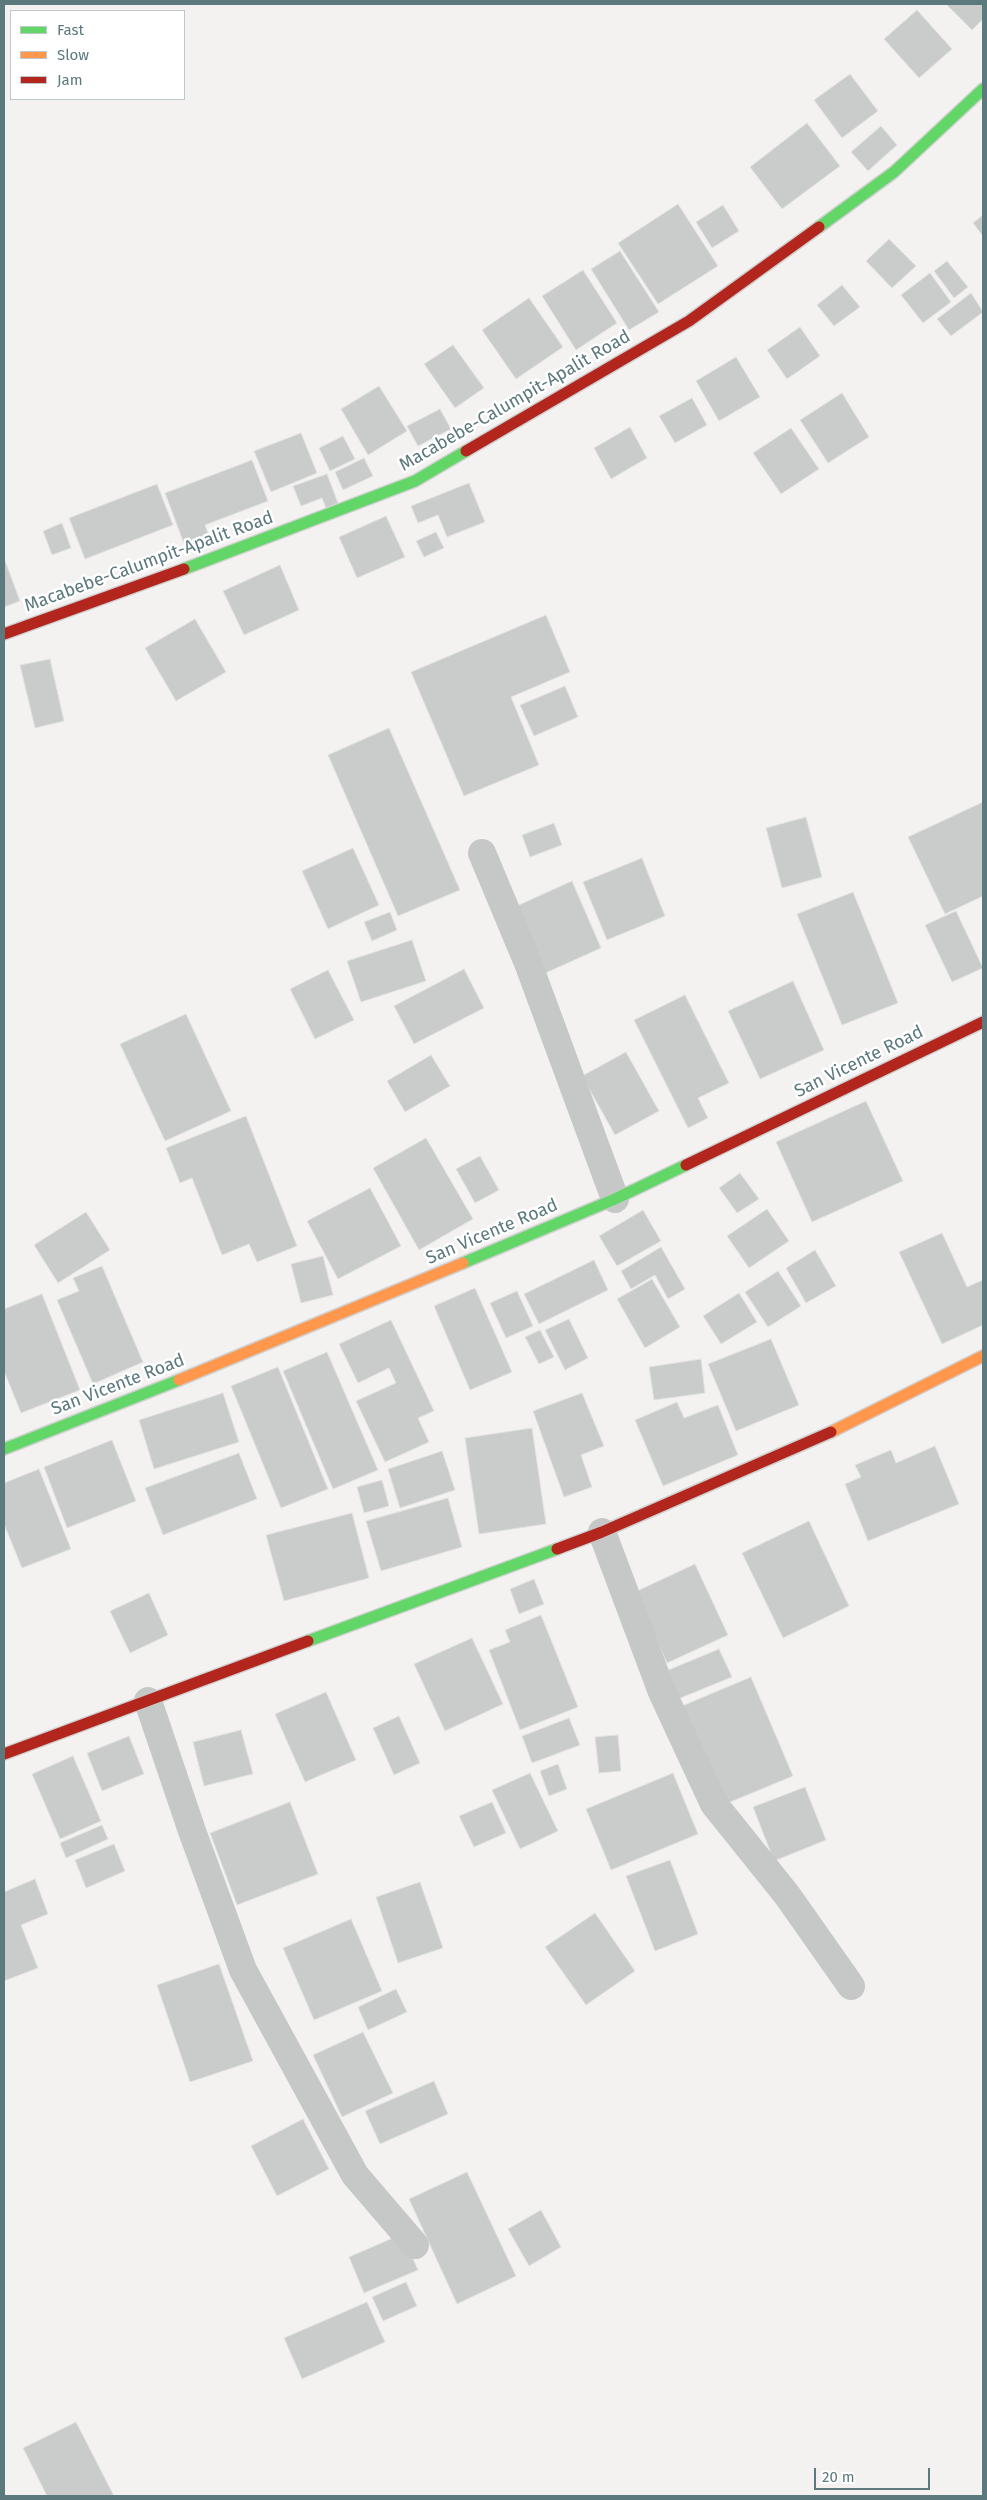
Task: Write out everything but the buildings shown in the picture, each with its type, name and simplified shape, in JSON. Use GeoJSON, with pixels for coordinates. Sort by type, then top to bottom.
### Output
{"type":"FeatureCollection","features":[{"type":"Feature","properties":{"kind":"street","name":"Macabebe-Calumpit-Apalit Road"},"geometry":{"type":"LineString","coordinates":[[4,634],[166,576],[415,481],[689,321],[894,172],[983,89]]}},
{"type":"Feature","properties":{"kind":"street"},"geometry":{"type":"LineString","coordinates":[[482,853],[528,963],[615,1199]]}},
{"type":"Feature","properties":{"kind":"street","name":"San Vicente Road"},"geometry":{"type":"LineString","coordinates":[[4,1449],[277,1341],[615,1199],[983,1022]]}},
{"type":"Feature","properties":{"kind":"street"},"geometry":{"type":"LineString","coordinates":[[4,1754],[602,1532],[827,1434],[983,1356]]}},
{"type":"Feature","properties":{"kind":"street"},"geometry":{"type":"LineString","coordinates":[[602,1532],[662,1692],[714,1804],[788,1895],[852,1986]]}},
{"type":"Feature","properties":{"kind":"street"},"geometry":{"type":"LineString","coordinates":[[148,1701],[192,1831],[243,1970],[355,2175],[415,2245]]}},
{"type":"Feature","properties":{"kind":"traffic: fast"},"geometry":{"type":"LineString","coordinates":[[819,227],[894,172],[983,89]]}},
{"type":"Feature","properties":{"kind":"traffic: fast"},"geometry":{"type":"LineString","coordinates":[[184,569],[415,481],[466,451]]}},
{"type":"Feature","properties":{"kind":"traffic: fast"},"geometry":{"type":"LineString","coordinates":[[463,1263],[615,1199],[686,1165]]}},
{"type":"Feature","properties":{"kind":"traffic: fast"},"geometry":{"type":"LineString","coordinates":[[4,1449],[179,1380]]}},
{"type":"Feature","properties":{"kind":"traffic: fast"},"geometry":{"type":"LineString","coordinates":[[308,1641],[557,1549]]}},
{"type":"Feature","properties":{"kind":"traffic: slow"},"geometry":{"type":"LineString","coordinates":[[179,1380],[463,1263]]}},
{"type":"Feature","properties":{"kind":"traffic: slow"},"geometry":{"type":"LineString","coordinates":[[831,1432],[983,1356]]}},
{"type":"Feature","properties":{"kind":"traffic: jam"},"geometry":{"type":"LineString","coordinates":[[466,451],[689,321],[819,227]]}},
{"type":"Feature","properties":{"kind":"traffic: jam"},"geometry":{"type":"LineString","coordinates":[[4,634],[184,569]]}},
{"type":"Feature","properties":{"kind":"traffic: jam"},"geometry":{"type":"LineString","coordinates":[[686,1165],[983,1022]]}},
{"type":"Feature","properties":{"kind":"traffic: jam"},"geometry":{"type":"LineString","coordinates":[[557,1549],[602,1532],[831,1432]]}},
{"type":"Feature","properties":{"kind":"traffic: jam"},"geometry":{"type":"LineString","coordinates":[[4,1754],[308,1641]]}}]}
